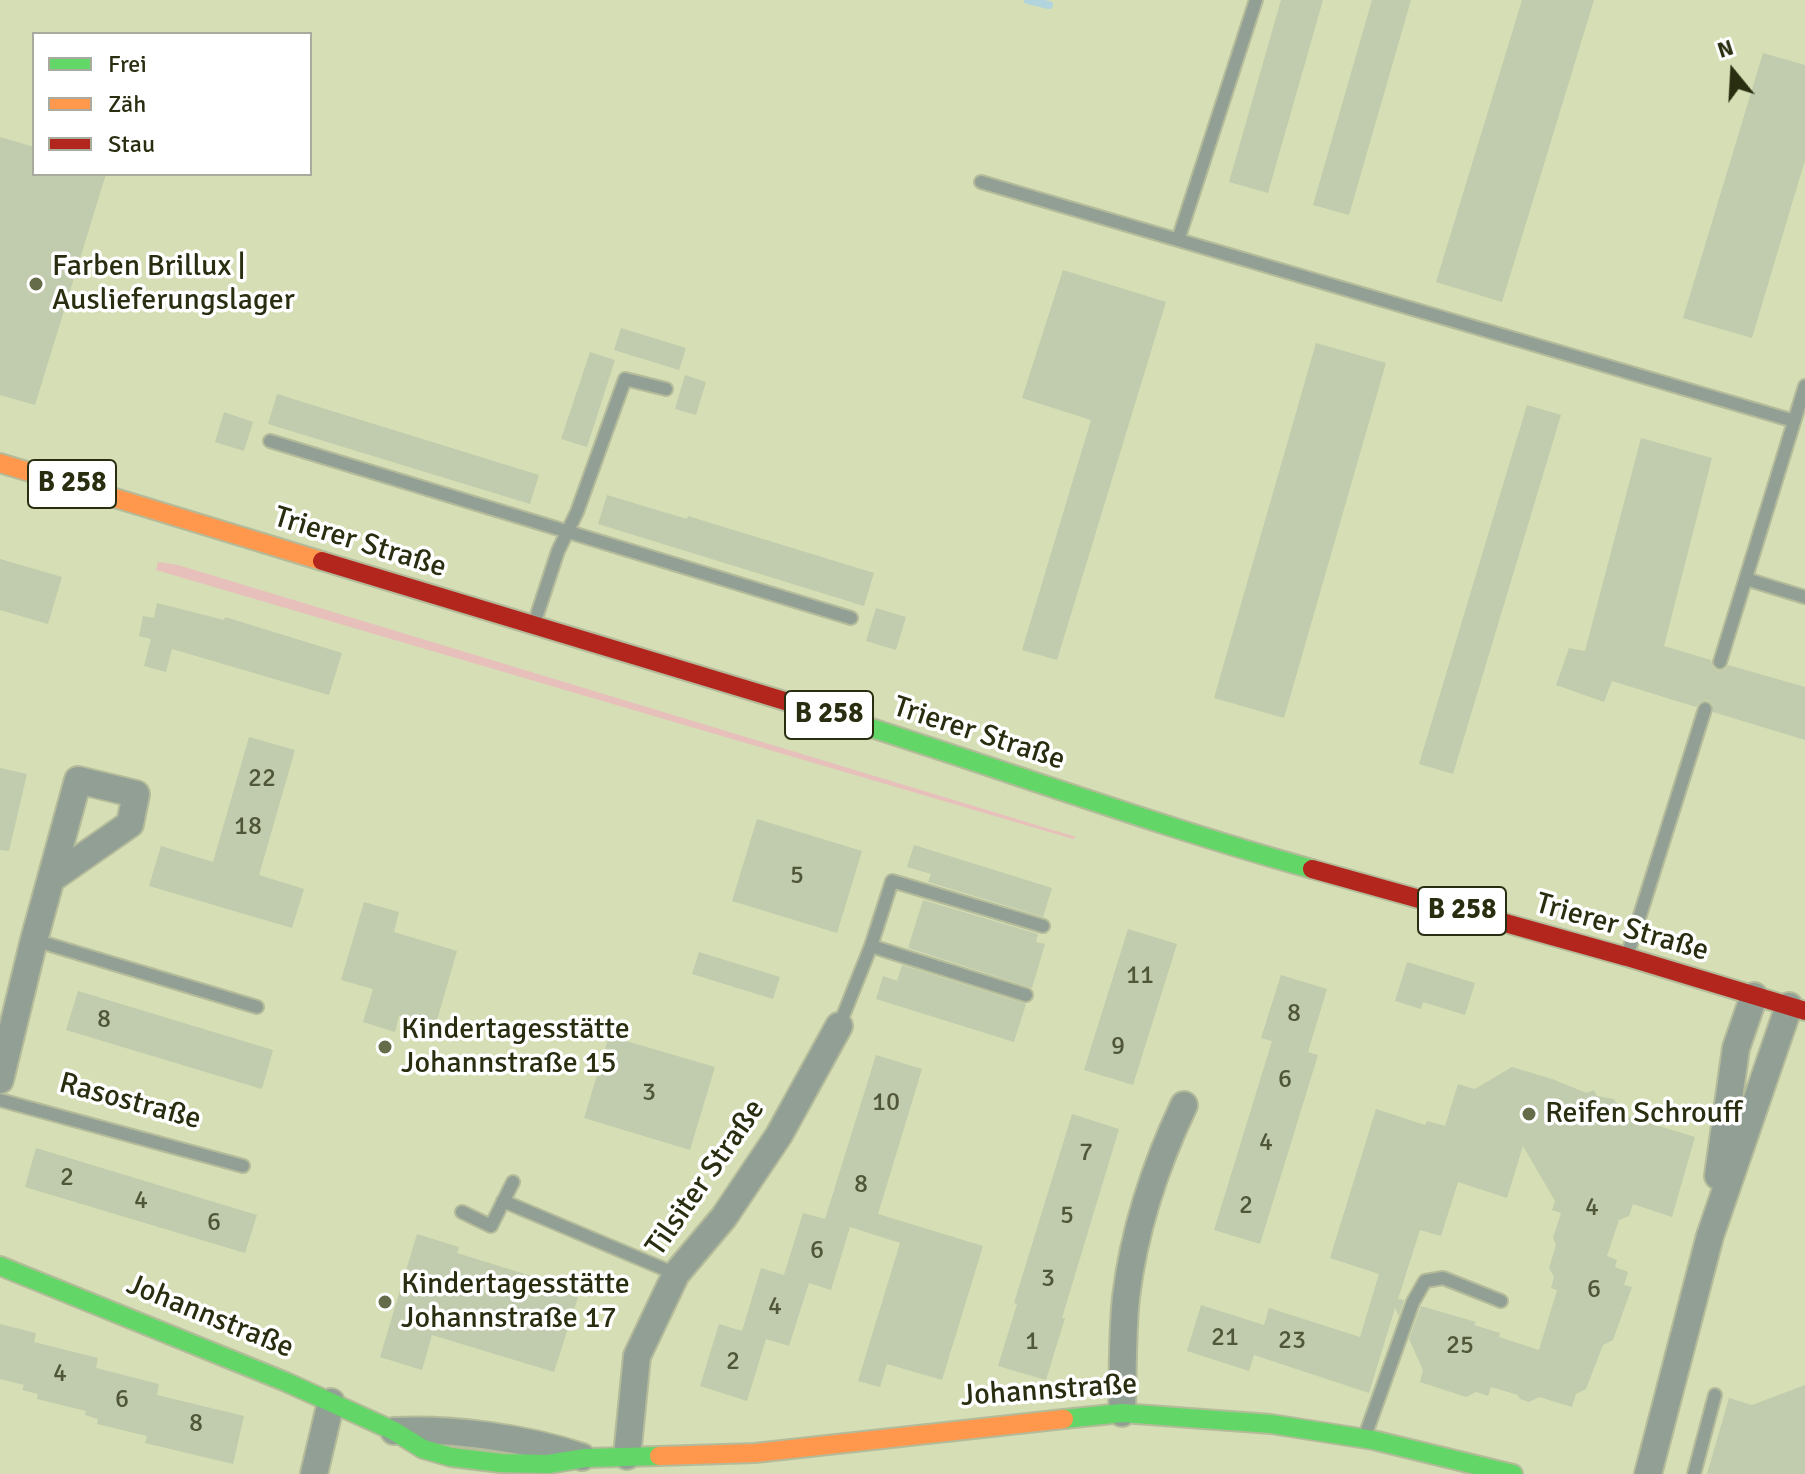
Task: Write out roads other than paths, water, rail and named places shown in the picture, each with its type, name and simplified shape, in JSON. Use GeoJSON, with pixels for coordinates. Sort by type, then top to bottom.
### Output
{"type":"FeatureCollection","features":[{"type":"Feature","properties":{"kind":"main road","name":"Trierer Straße"},"geometry":{"type":"LineString","coordinates":[[0,463],[936,747],[1226,845],[1627,957],[1797,1009]]}},
{"type":"Feature","properties":{"kind":"main road","name":"Johannstraße"},"geometry":{"type":"LineString","coordinates":[[0,1266],[331,1402],[394,1431]]}},
{"type":"Feature","properties":{"kind":"main road","name":"Johannstraße"},"geometry":{"type":"LineString","coordinates":[[585,1458],[755,1453],[1122,1413],[1271,1424],[1363,1439],[1513,1474]]}},
{"type":"Feature","properties":{"kind":"street"},"geometry":{"type":"LineString","coordinates":[[0,1080],[51,879]]}},
{"type":"Feature","properties":{"kind":"street"},"geometry":{"type":"LineString","coordinates":[[1710,1236],[1736,1048],[1754,996]]}},
{"type":"Feature","properties":{"kind":"street"},"geometry":{"type":"LineString","coordinates":[[1648,1474],[1710,1236],[1797,1009]]}},
{"type":"Feature","properties":{"kind":"street","name":"Tilsiter Straße"},"geometry":{"type":"LineString","coordinates":[[627,1456],[637,1356],[676,1274],[724,1217],[779,1135],[839,1026]]}},
{"type":"Feature","properties":{"kind":"street"},"geometry":{"type":"LineString","coordinates":[[1122,1413],[1126,1297],[1142,1222],[1163,1149],[1184,1105]]}},
{"type":"Feature","properties":{"kind":"street"},"geometry":{"type":"LineString","coordinates":[[314,1474],[331,1402]]}},
{"type":"Feature","properties":{"kind":"street","name":"Johannstraße"},"geometry":{"type":"LineString","coordinates":[[394,1431],[422,1429],[522,1441],[547,1445],[585,1458]]}},
{"type":"Feature","properties":{"kind":"lane"},"geometry":{"type":"LineString","coordinates":[[1178,240],[1256,0]]}},
{"type":"Feature","properties":{"kind":"lane"},"geometry":{"type":"LineString","coordinates":[[981,182],[1794,421]]}},
{"type":"Feature","properties":{"kind":"lane"},"geometry":{"type":"LineString","coordinates":[[533,625],[558,551],[625,379],[666,389]]}},
{"type":"Feature","properties":{"kind":"lane"},"geometry":{"type":"LineString","coordinates":[[1720,662],[1805,386]]}},
{"type":"Feature","properties":{"kind":"lane"},"geometry":{"type":"LineString","coordinates":[[270,441],[851,618]]}},
{"type":"Feature","properties":{"kind":"lane"},"geometry":{"type":"LineString","coordinates":[[1746,579],[1805,597]]}},
{"type":"Feature","properties":{"kind":"lane"},"geometry":{"type":"LineString","coordinates":[[1627,957],[1705,709]]}},
{"type":"Feature","properties":{"kind":"lane","name":"Tilsiter Straße"},"geometry":{"type":"LineString","coordinates":[[839,1026],[871,946],[892,881],[1043,926]]}},
{"type":"Feature","properties":{"kind":"lane"},"geometry":{"type":"LineString","coordinates":[[34,940],[257,1007]]}},
{"type":"Feature","properties":{"kind":"lane"},"geometry":{"type":"LineString","coordinates":[[871,946],[1026,995]]}},
{"type":"Feature","properties":{"kind":"lane","name":"Rasostraße"},"geometry":{"type":"LineString","coordinates":[[0,1100],[243,1166]]}},
{"type":"Feature","properties":{"kind":"lane"},"geometry":{"type":"LineString","coordinates":[[462,1212],[491,1226],[513,1182]]}},
{"type":"Feature","properties":{"kind":"lane"},"geometry":{"type":"LineString","coordinates":[[503,1201],[676,1274]]}},
{"type":"Feature","properties":{"kind":"lane"},"geometry":{"type":"LineString","coordinates":[[1363,1439],[1413,1302],[1425,1281],[1443,1278],[1501,1301]]}},
{"type":"Feature","properties":{"kind":"lane"},"geometry":{"type":"LineString","coordinates":[[1694,1474],[1715,1395]]}},
{"type":"Feature","properties":{"kind":"waterway"},"geometry":{"type":"LineString","coordinates":[[1028,0],[1049,5]]}},
{"type":"Feature","properties":{"kind":"place","name":"Farben Brillux | Auslieferungslager"},"geometry":{"type":"Point","coordinates":[36,284]}},
{"type":"Feature","properties":{"kind":"place","name":"Kindertagesstätte Johannstraße 15"},"geometry":{"type":"Point","coordinates":[385,1047]}},
{"type":"Feature","properties":{"kind":"place","name":"Reifen Schrouff"},"geometry":{"type":"Point","coordinates":[1529,1114]}},
{"type":"Feature","properties":{"kind":"place","name":"Kindertagesstätte Johannstraße 17"},"geometry":{"type":"Point","coordinates":[385,1302]}}]}
